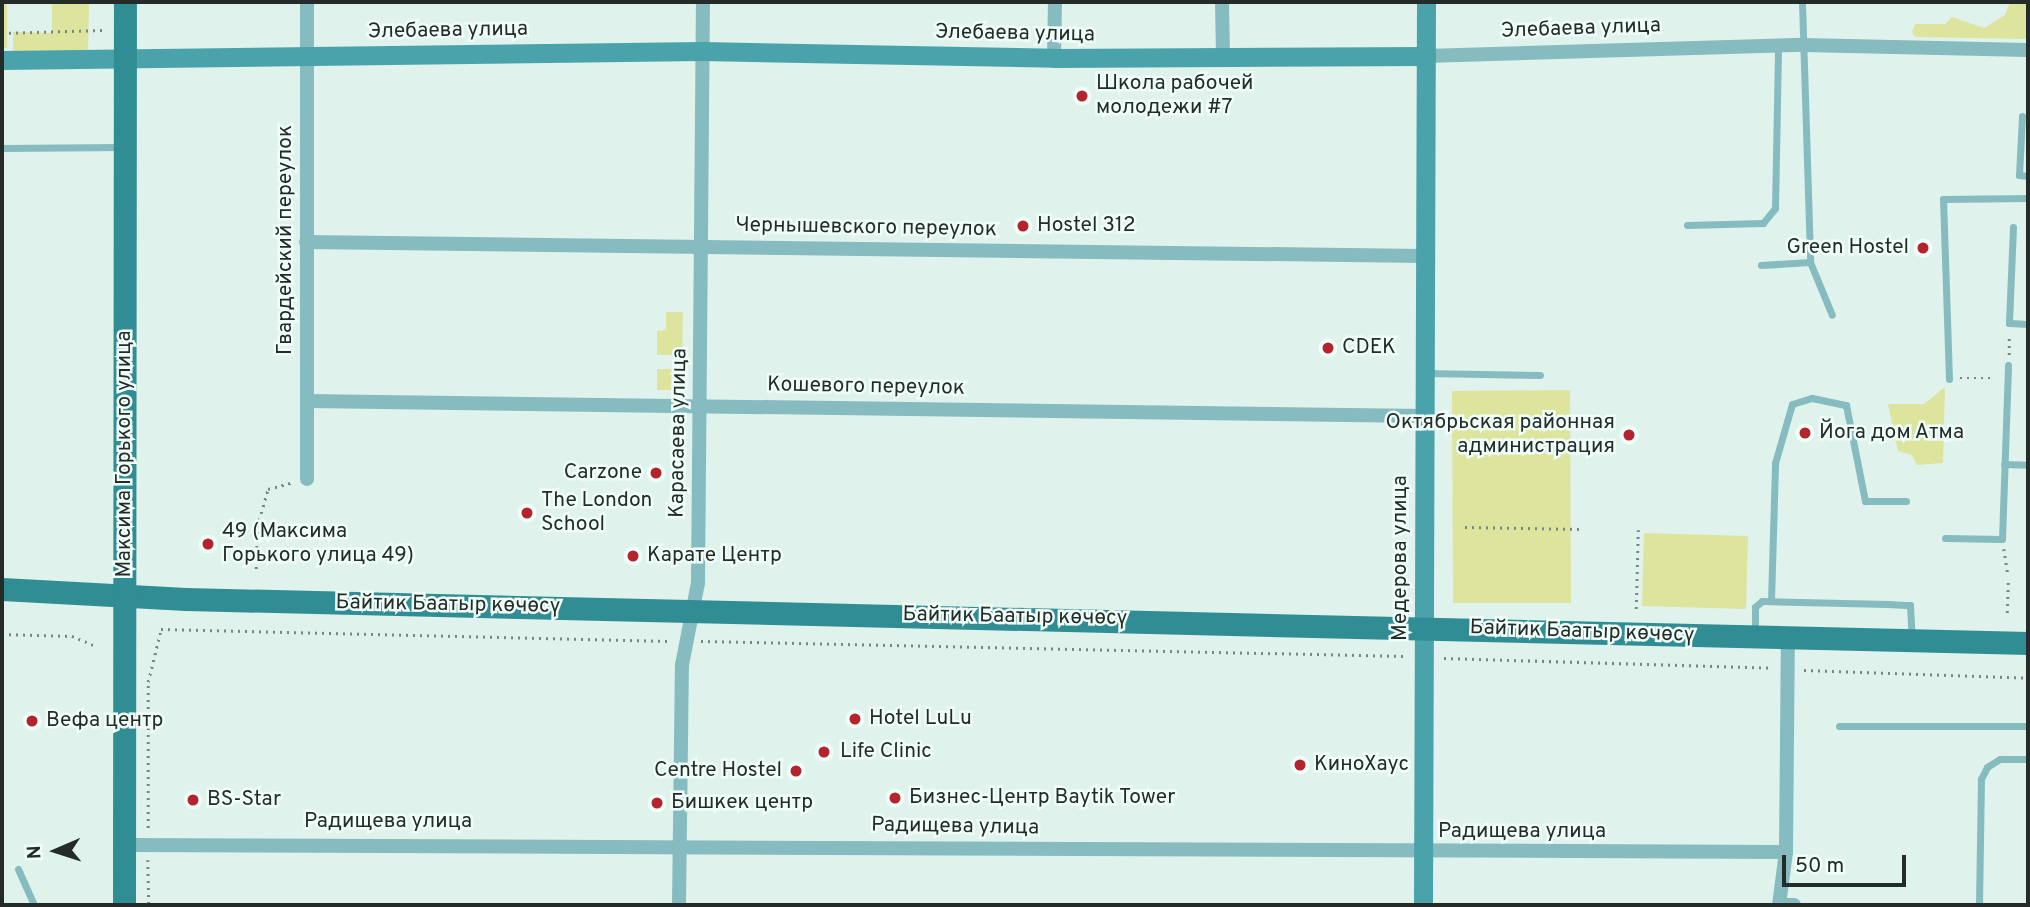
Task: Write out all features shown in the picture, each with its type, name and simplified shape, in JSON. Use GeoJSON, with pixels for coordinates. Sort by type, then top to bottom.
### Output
{"type":"FeatureCollection","features":[{"type":"Feature","properties":{"kind":"main road","name":"Максима Горького улица"},"geometry":{"type":"LineString","coordinates":[[124,905],[125,2]]}},
{"type":"Feature","properties":{"kind":"main road","name":"Байтик Баатыр көчөсү"},"geometry":{"type":"LineString","coordinates":[[2,589],[125,597],[2028,643]]}},
{"type":"Feature","properties":{"kind":"street","name":"Гвардейский переулок"},"geometry":{"type":"LineString","coordinates":[[307,2],[307,478]]}},
{"type":"Feature","properties":{"kind":"street","name":"Карасаева улица"},"geometry":{"type":"LineString","coordinates":[[679,905],[677,845],[685,641],[695,610],[700,406],[703,2]]}},
{"type":"Feature","properties":{"kind":"street"},"geometry":{"type":"LineString","coordinates":[[1054,58],[1055,2]]}},
{"type":"Feature","properties":{"kind":"street"},"geometry":{"type":"LineString","coordinates":[[1222,2],[1223,56]]}},
{"type":"Feature","properties":{"kind":"street","name":"Медерова улица"},"geometry":{"type":"LineString","coordinates":[[1423,905],[1426,2]]}},
{"type":"Feature","properties":{"kind":"street","name":"Элебаева улица"},"geometry":{"type":"LineString","coordinates":[[2,60],[702,51],[1054,58],[1426,55],[1803,45],[2028,50]]}},
{"type":"Feature","properties":{"kind":"street","name":"Чернышевского переулок"},"geometry":{"type":"LineString","coordinates":[[306,242],[1424,256]]}},
{"type":"Feature","properties":{"kind":"street","name":"Кошевого переулок"},"geometry":{"type":"LineString","coordinates":[[307,401],[1424,416]]}},
{"type":"Feature","properties":{"kind":"street"},"geometry":{"type":"LineString","coordinates":[[1788,637],[1786,852],[1779,905],[1794,905]]}},
{"type":"Feature","properties":{"kind":"street","name":"Радищева улица"},"geometry":{"type":"LineString","coordinates":[[124,845],[148,846],[184,842],[1423,853],[1786,852]]}},
{"type":"Feature","properties":{"kind":"lane"},"geometry":{"type":"LineString","coordinates":[[1802,2],[1810,262],[1832,315]]}},
{"type":"Feature","properties":{"kind":"lane"},"geometry":{"type":"LineString","coordinates":[[1687,225],[1763,223],[1775,208],[1778,46]]}},
{"type":"Feature","properties":{"kind":"lane"},"geometry":{"type":"LineString","coordinates":[[2022,116],[2019,175],[2028,176]]}},
{"type":"Feature","properties":{"kind":"lane"},"geometry":{"type":"LineString","coordinates":[[2,148],[125,147]]}},
{"type":"Feature","properties":{"kind":"lane"},"geometry":{"type":"LineString","coordinates":[[1949,379],[1943,199],[2028,198]]}},
{"type":"Feature","properties":{"kind":"lane"},"geometry":{"type":"LineString","coordinates":[[2013,227],[2009,323],[2028,324]]}},
{"type":"Feature","properties":{"kind":"lane"},"geometry":{"type":"LineString","coordinates":[[1761,265],[1810,262]]}},
{"type":"Feature","properties":{"kind":"lane"},"geometry":{"type":"LineString","coordinates":[[1945,538],[2002,538],[2008,365]]}},
{"type":"Feature","properties":{"kind":"lane"},"geometry":{"type":"LineString","coordinates":[[1424,373],[1540,375]]}},
{"type":"Feature","properties":{"kind":"lane"},"geometry":{"type":"LineString","coordinates":[[1771,601],[1775,463],[1792,404],[1812,398],[1846,405],[1865,501],[1906,501]]}},
{"type":"Feature","properties":{"kind":"lane"},"geometry":{"type":"LineString","coordinates":[[2004,464],[2028,465]]}},
{"type":"Feature","properties":{"kind":"lane"},"geometry":{"type":"LineString","coordinates":[[1755,636],[1755,607],[1771,601],[1910,605],[1912,640]]}},
{"type":"Feature","properties":{"kind":"lane"},"geometry":{"type":"LineString","coordinates":[[1839,726],[2028,726]]}},
{"type":"Feature","properties":{"kind":"lane"},"geometry":{"type":"LineString","coordinates":[[1979,905],[1982,779],[1987,766],[2000,759],[2028,759]]}},
{"type":"Feature","properties":{"kind":"lane"},"geometry":{"type":"LineString","coordinates":[[18,869],[34,905]]}},
{"type":"Feature","properties":{"kind":"path"},"geometry":{"type":"LineString","coordinates":[[2,33],[103,30]]}},
{"type":"Feature","properties":{"kind":"path"},"geometry":{"type":"LineString","coordinates":[[2008,365],[2009,323]]}},
{"type":"Feature","properties":{"kind":"path"},"geometry":{"type":"LineString","coordinates":[[1949,379],[2008,377]]}},
{"type":"Feature","properties":{"kind":"path"},"geometry":{"type":"LineString","coordinates":[[256,569],[257,527],[268,489],[307,478]]}},
{"type":"Feature","properties":{"kind":"path"},"geometry":{"type":"LineString","coordinates":[[1465,527],[1580,529]]}},
{"type":"Feature","properties":{"kind":"path"},"geometry":{"type":"LineString","coordinates":[[1636,609],[1638,530]]}},
{"type":"Feature","properties":{"kind":"path"},"geometry":{"type":"LineString","coordinates":[[2002,538],[2008,574]]}},
{"type":"Feature","properties":{"kind":"path"},"geometry":{"type":"LineString","coordinates":[[2007,613],[2008,580]]}},
{"type":"Feature","properties":{"kind":"path"},"geometry":{"type":"LineString","coordinates":[[149,905],[148,682],[161,629],[1404,656]]}},
{"type":"Feature","properties":{"kind":"path"},"geometry":{"type":"LineString","coordinates":[[2,634],[72,636],[93,645]]}},
{"type":"Feature","properties":{"kind":"path"},"geometry":{"type":"LineString","coordinates":[[1444,658],[2028,678]]}},
{"type":"Feature","properties":{"kind":"green space"},"geometry":{"type":"Polygon","coordinates":[[[2,2],[7,2],[7,48],[2,48],[2,2]]]}},
{"type":"Feature","properties":{"kind":"green space"},"geometry":{"type":"Polygon","coordinates":[[[52,2],[89,2],[88,53],[13,55],[13,32],[52,33],[52,2]]]}},
{"type":"Feature","properties":{"kind":"green space"},"geometry":{"type":"Polygon","coordinates":[[[2010,2],[2028,2],[2028,39],[1915,37],[1912,32],[1915,24],[1945,24],[1952,17],[1984,28],[2005,15],[2010,2]]]}},
{"type":"Feature","properties":{"kind":"green space"},"geometry":{"type":"Polygon","coordinates":[[[666,312],[683,312],[682,355],[657,355],[657,331],[666,330],[666,312]]]}},
{"type":"Feature","properties":{"kind":"green space"},"geometry":{"type":"Polygon","coordinates":[[[657,369],[683,369],[683,390],[657,390],[657,369]]]}},
{"type":"Feature","properties":{"kind":"green space"},"geometry":{"type":"Polygon","coordinates":[[[1945,387],[1943,463],[1917,465],[1912,455],[1898,451],[1888,404],[1924,404],[1945,387]]]}},
{"type":"Feature","properties":{"kind":"green space"},"geometry":{"type":"Polygon","coordinates":[[[1570,390],[1571,603],[1453,603],[1452,391],[1570,390]]]}},
{"type":"Feature","properties":{"kind":"green space"},"geometry":{"type":"Polygon","coordinates":[[[1644,533],[1748,536],[1746,609],[1642,606],[1644,533]]]}},
{"type":"Feature","properties":{"kind":"place","name":"Школа рабочей молодежи #7"},"geometry":{"type":"Point","coordinates":[1082,96]}},
{"type":"Feature","properties":{"kind":"place","name":"Hostel 312"},"geometry":{"type":"Point","coordinates":[1023,226]}},
{"type":"Feature","properties":{"kind":"place","name":"Green Hostel"},"geometry":{"type":"Point","coordinates":[1923,248]}},
{"type":"Feature","properties":{"kind":"place","name":"CDEK"},"geometry":{"type":"Point","coordinates":[1328,348]}},
{"type":"Feature","properties":{"kind":"place","name":"Йога дом Атма"},"geometry":{"type":"Point","coordinates":[1805,433]}},
{"type":"Feature","properties":{"kind":"place","name":"Октябрьская районная администрация"},"geometry":{"type":"Point","coordinates":[1629,435]}},
{"type":"Feature","properties":{"kind":"place","name":"Carzone"},"geometry":{"type":"Point","coordinates":[656,473]}},
{"type":"Feature","properties":{"kind":"place","name":"The London School"},"geometry":{"type":"Point","coordinates":[527,513]}},
{"type":"Feature","properties":{"kind":"place","name":"49 (Максима Горького улица 49)"},"geometry":{"type":"Point","coordinates":[208,544]}},
{"type":"Feature","properties":{"kind":"place","name":"Карате Центр"},"geometry":{"type":"Point","coordinates":[633,556]}},
{"type":"Feature","properties":{"kind":"place","name":"Hotel LuLu"},"geometry":{"type":"Point","coordinates":[855,719]}},
{"type":"Feature","properties":{"kind":"place","name":"Вефа центр"},"geometry":{"type":"Point","coordinates":[32,721]}},
{"type":"Feature","properties":{"kind":"place","name":"Life Clinic"},"geometry":{"type":"Point","coordinates":[824,752]}},
{"type":"Feature","properties":{"kind":"place","name":"КиноХаус"},"geometry":{"type":"Point","coordinates":[1300,765]}},
{"type":"Feature","properties":{"kind":"place","name":"Centre Hostel"},"geometry":{"type":"Point","coordinates":[796,771]}},
{"type":"Feature","properties":{"kind":"place","name":"Бизнес-Центр Baytik Tower"},"geometry":{"type":"Point","coordinates":[895,798]}},
{"type":"Feature","properties":{"kind":"place","name":"BS-Star"},"geometry":{"type":"Point","coordinates":[193,800]}},
{"type":"Feature","properties":{"kind":"place","name":"Бишкек центр"},"geometry":{"type":"Point","coordinates":[657,803]}}]}
